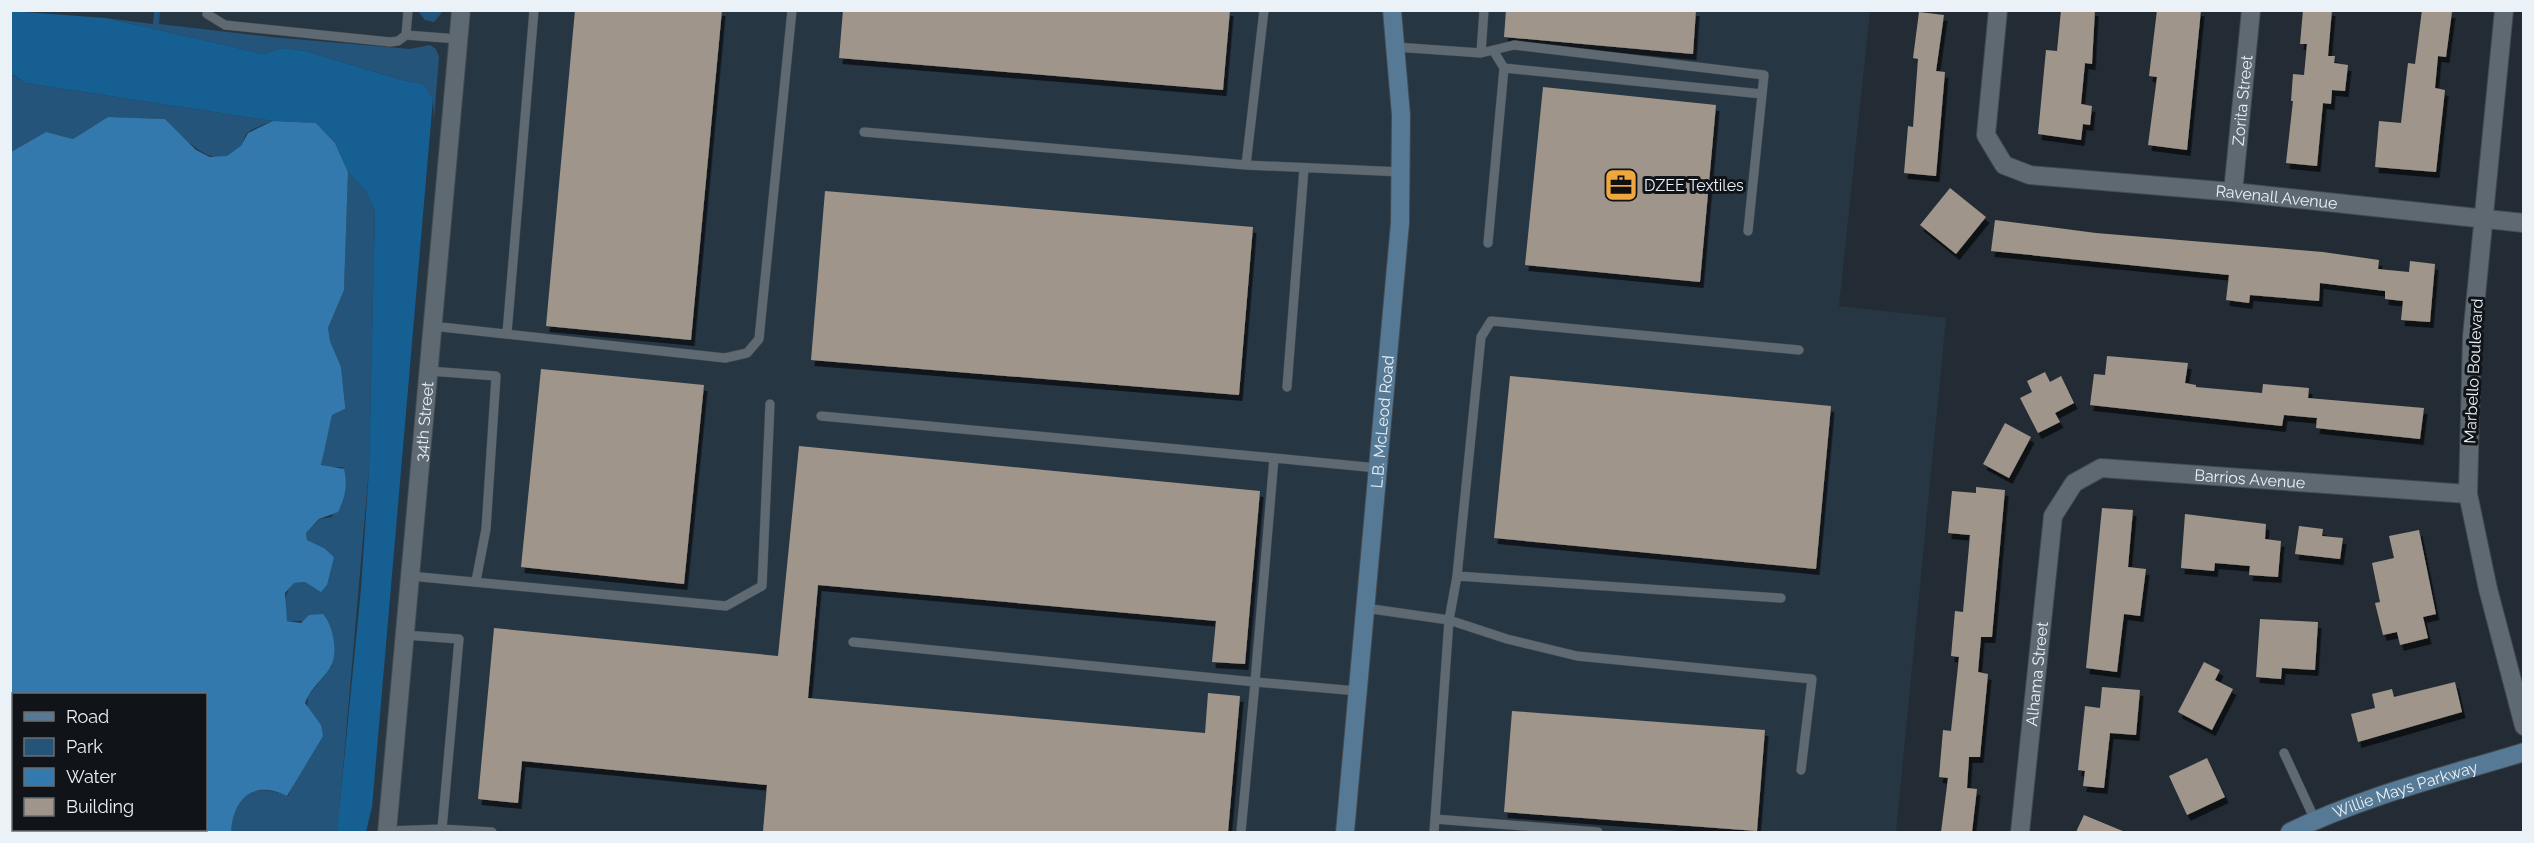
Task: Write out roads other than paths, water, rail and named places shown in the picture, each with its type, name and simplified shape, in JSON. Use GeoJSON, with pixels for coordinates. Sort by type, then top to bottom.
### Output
{"type":"FeatureCollection","features":[{"type":"Feature","properties":{"kind":"street","name":"34th Street"},"geometry":{"type":"LineString","coordinates":[[387,832],[461,10]]}},
{"type":"Feature","properties":{"kind":"street","name":"L.B. McLeod Road"},"geometry":{"type":"LineString","coordinates":[[1345,832],[1402,172],[1392,10]]}},
{"type":"Feature","properties":{"kind":"street","name":"Ravenall Avenue"},"geometry":{"type":"LineString","coordinates":[[1998,10],[1986,135],[2004,165],[2030,176],[2233,192],[2523,223]]}},
{"type":"Feature","properties":{"kind":"street","name":"Zorita Street"},"geometry":{"type":"LineString","coordinates":[[2233,192],[2251,10]]}},
{"type":"Feature","properties":{"kind":"street","name":"Marbello Boulevard"},"geometry":{"type":"LineString","coordinates":[[2504,10],[2472,337],[2468,494],[2488,589],[2523,726]]}},
{"type":"Feature","properties":{"kind":"street","name":"Barrios Avenue"},"geometry":{"type":"LineString","coordinates":[[2053,516],[2074,483],[2101,468],[2468,494]]}},
{"type":"Feature","properties":{"kind":"street","name":"Alhama Street"},"geometry":{"type":"LineString","coordinates":[[2020,832],[2053,516]]}},
{"type":"Feature","properties":{"kind":"street","name":"Willie Mays Parkway"},"geometry":{"type":"LineString","coordinates":[[2290,832],[2315,820],[2413,786],[2523,752]]}},
{"type":"Feature","properties":{"kind":"lane"},"geometry":{"type":"LineString","coordinates":[[208,10],[207,14],[216,22],[225,25],[390,42],[398,41],[406,35],[458,39]]}},
{"type":"Feature","properties":{"kind":"lane"},"geometry":{"type":"LineString","coordinates":[[406,35],[408,10]]}},
{"type":"Feature","properties":{"kind":"lane"},"geometry":{"type":"LineString","coordinates":[[507,333],[534,10]]}},
{"type":"Feature","properties":{"kind":"lane"},"geometry":{"type":"LineString","coordinates":[[432,326],[725,358],[747,353],[759,339],[792,10]]}},
{"type":"Feature","properties":{"kind":"lane"},"geometry":{"type":"LineString","coordinates":[[1246,165],[1264,10]]}},
{"type":"Feature","properties":{"kind":"lane"},"geometry":{"type":"LineString","coordinates":[[1480,53],[1484,10]]}},
{"type":"Feature","properties":{"kind":"lane"},"geometry":{"type":"LineString","coordinates":[[1395,47],[1480,53],[1514,45],[1764,75],[1748,231]]}},
{"type":"Feature","properties":{"kind":"lane"},"geometry":{"type":"LineString","coordinates":[[1488,243],[1504,68],[1492,50]]}},
{"type":"Feature","properties":{"kind":"lane"},"geometry":{"type":"LineString","coordinates":[[1504,68],[1762,94]]}},
{"type":"Feature","properties":{"kind":"lane"},"geometry":{"type":"LineString","coordinates":[[864,132],[1246,165],[1402,172]]}},
{"type":"Feature","properties":{"kind":"lane"},"geometry":{"type":"LineString","coordinates":[[1287,387],[1304,168]]}},
{"type":"Feature","properties":{"kind":"lane"},"geometry":{"type":"LineString","coordinates":[[1434,832],[1449,620],[1457,576],[1481,337],[1491,321],[1799,350]]}},
{"type":"Feature","properties":{"kind":"lane"},"geometry":{"type":"LineString","coordinates":[[429,371],[496,376],[486,529],[476,581]]}},
{"type":"Feature","properties":{"kind":"lane"},"geometry":{"type":"LineString","coordinates":[[410,576],[726,606],[762,586],[770,404]]}},
{"type":"Feature","properties":{"kind":"lane"},"geometry":{"type":"LineString","coordinates":[[821,416],[1377,468]]}},
{"type":"Feature","properties":{"kind":"lane"},"geometry":{"type":"LineString","coordinates":[[1241,832],[1274,458]]}},
{"type":"Feature","properties":{"kind":"lane"},"geometry":{"type":"LineString","coordinates":[[1457,576],[1781,598]]}},
{"type":"Feature","properties":{"kind":"lane"},"geometry":{"type":"LineString","coordinates":[[1365,608],[1449,620],[1507,639],[1577,656],[1812,679],[1801,770]]}},
{"type":"Feature","properties":{"kind":"lane"},"geometry":{"type":"LineString","coordinates":[[405,635],[459,639],[442,829]]}},
{"type":"Feature","properties":{"kind":"lane"},"geometry":{"type":"LineString","coordinates":[[853,642],[1357,691]]}},
{"type":"Feature","properties":{"kind":"lane"},"geometry":{"type":"LineString","coordinates":[[2284,753],[2315,820]]}},
{"type":"Feature","properties":{"kind":"lane"},"geometry":{"type":"LineString","coordinates":[[1435,819],[1598,832]]}},
{"type":"Feature","properties":{"kind":"lane"},"geometry":{"type":"LineString","coordinates":[[387,832],[442,829],[492,832]]}},
{"type":"Feature","properties":{"kind":"water"},"geometry":{"type":"Polygon","coordinates":[[[108,117],[165,119],[196,150],[210,157],[227,156],[241,146],[248,133],[273,121],[316,123],[335,143],[348,172],[344,290],[328,328],[330,341],[341,367],[345,409],[332,415],[321,465],[344,469],[345,491],[338,512],[319,519],[306,533],[307,540],[324,548],[334,557],[327,585],[321,592],[305,582],[294,583],[285,593],[287,621],[301,623],[309,615],[323,614],[332,632],[333,662],[305,703],[321,725],[323,736],[287,796],[275,791],[264,790],[247,795],[236,810],[231,832],[11,832],[11,152],[46,132],[73,139],[108,117]]]}},
{"type":"Feature","properties":{"kind":"place","name":"DZEE Textiles"},"geometry":{"type":"Point","coordinates":[1621,185]}}]}
